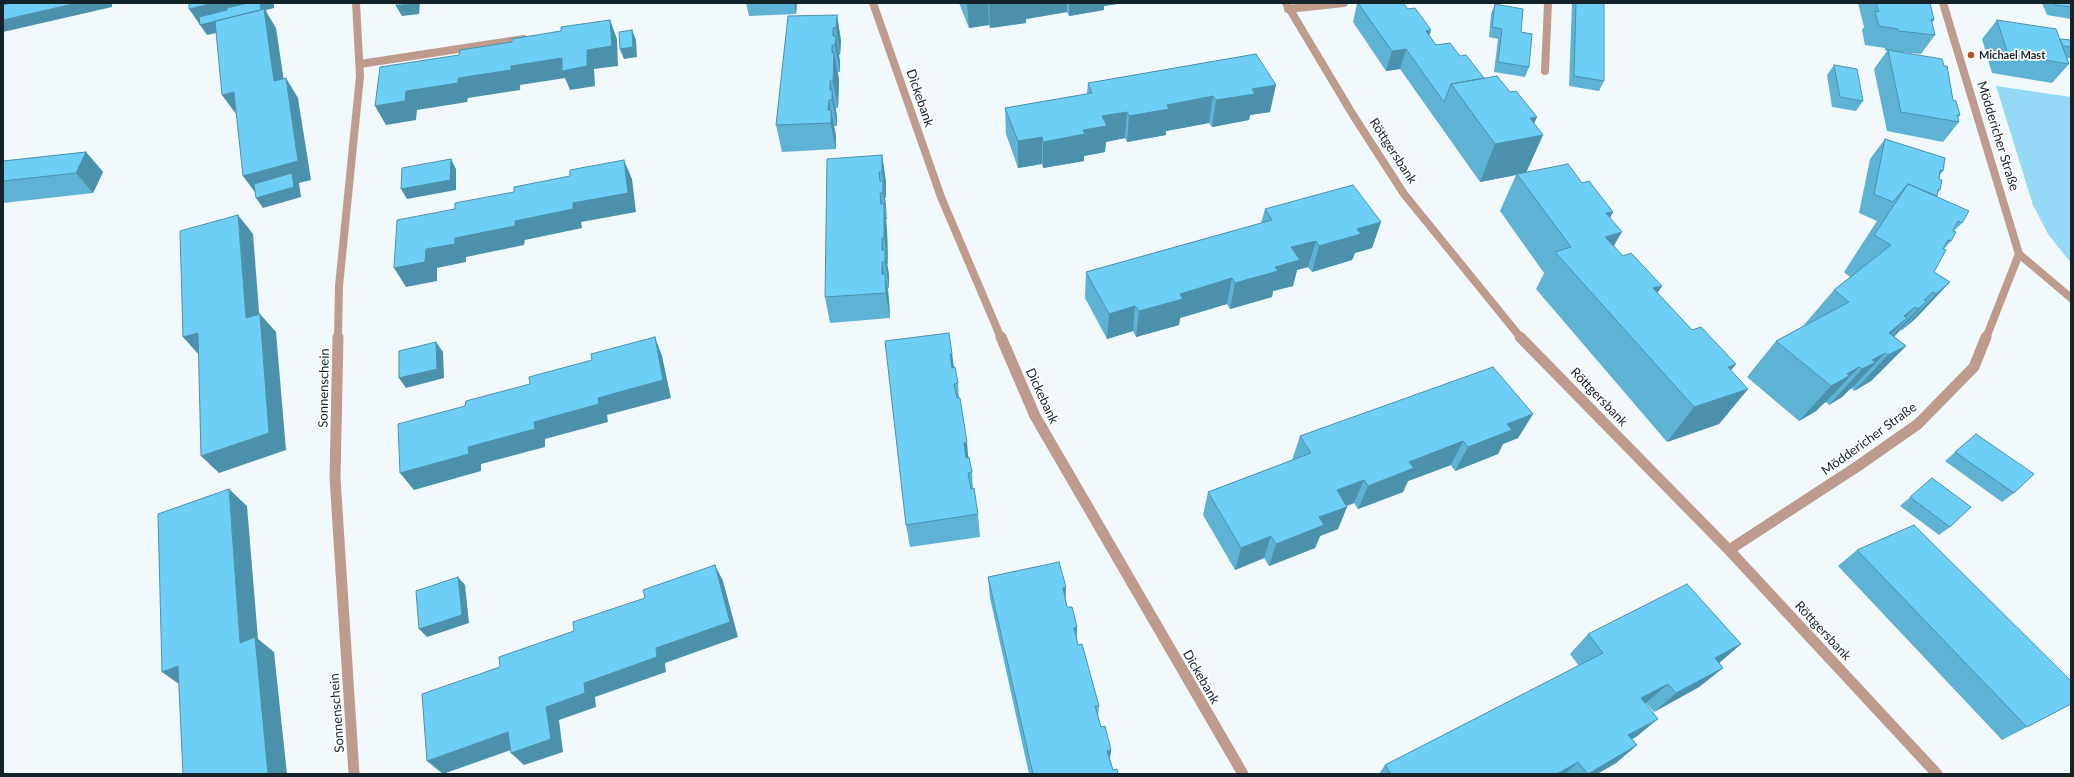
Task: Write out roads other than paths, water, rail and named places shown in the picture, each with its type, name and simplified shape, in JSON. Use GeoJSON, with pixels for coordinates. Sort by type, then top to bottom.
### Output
{"type":"FeatureCollection","features":[{"type":"Feature","properties":{"kind":"street","name":"Sonnenschein"},"geometry":{"type":"LineString","coordinates":[[354,774],[335,478],[339,286],[360,76],[356,3]]}},
{"type":"Feature","properties":{"kind":"street","name":"Dickebank"},"geometry":{"type":"LineString","coordinates":[[873,3],[941,197],[1035,416],[1243,774]]}},
{"type":"Feature","properties":{"kind":"street"},"geometry":{"type":"LineString","coordinates":[[1287,6],[1344,3]]}},
{"type":"Feature","properties":{"kind":"street"},"geometry":{"type":"LineString","coordinates":[[1545,71],[1548,3]]}},
{"type":"Feature","properties":{"kind":"street","name":"Möddericher Straße"},"geometry":{"type":"LineString","coordinates":[[1729,550],[1858,466],[1918,424],[1974,367],[2019,254],[1943,3]]}},
{"type":"Feature","properties":{"kind":"street","name":"Röttgersbank"},"geometry":{"type":"LineString","coordinates":[[1287,6],[1404,194],[1520,337],[1729,550],[1937,774]]}},
{"type":"Feature","properties":{"kind":"street"},"geometry":{"type":"LineString","coordinates":[[360,64],[534,37]]}},
{"type":"Feature","properties":{"kind":"street"},"geometry":{"type":"LineString","coordinates":[[2019,254],[2071,298]]}},
{"type":"Feature","properties":{"kind":"place","name":"Michael Mast"},"geometry":{"type":"Point","coordinates":[1971,55]}}]}
